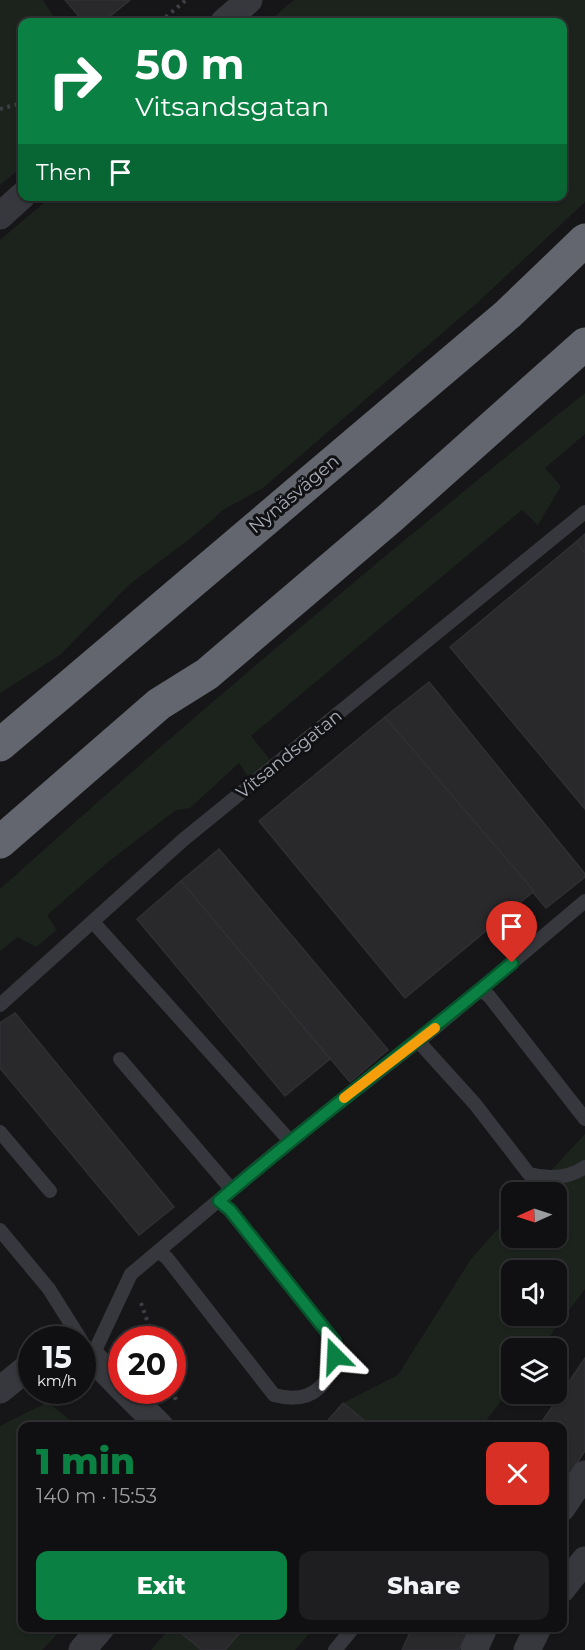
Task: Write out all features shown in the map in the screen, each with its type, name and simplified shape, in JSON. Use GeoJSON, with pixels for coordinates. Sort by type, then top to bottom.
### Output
{"type":"FeatureCollection","features":[{"type":"Feature","properties":{"kind":"highway","name":"Nynäsvägen"},"geometry":{"type":"LineString","coordinates":[[0,745],[499,321],[585,240]]}},
{"type":"Feature","properties":{"kind":"highway"},"geometry":{"type":"LineString","coordinates":[[0,842],[159,704],[207,674],[390,518],[585,344]]}},
{"type":"Feature","properties":{"kind":"highway"},"geometry":{"type":"LineString","coordinates":[[390,518],[465,467],[585,365]]}},
{"type":"Feature","properties":{"kind":"street"},"geometry":{"type":"LineString","coordinates":[[229,18],[249,0]]}},
{"type":"Feature","properties":{"kind":"street"},"geometry":{"type":"LineString","coordinates":[[0,216],[18,200]]}},
{"type":"Feature","properties":{"kind":"street"},"geometry":{"type":"LineString","coordinates":[[96,1361],[108,1374]]}},
{"type":"Feature","properties":{"kind":"street"},"geometry":{"type":"LineString","coordinates":[[0,1390],[18,1375]]}},
{"type":"Feature","properties":{"kind":"street"},"geometry":{"type":"LineString","coordinates":[[138,1404],[156,1422]]}},
{"type":"Feature","properties":{"kind":"street"},"geometry":{"type":"LineString","coordinates":[[567,1501],[585,1474]]}},
{"type":"Feature","properties":{"kind":"street"},"geometry":{"type":"LineString","coordinates":[[567,1579],[577,1558]]}},
{"type":"Feature","properties":{"kind":"street"},"geometry":{"type":"LineString","coordinates":[[82,1650],[98,1632]]}},
{"type":"Feature","properties":{"kind":"street"},"geometry":{"type":"LineString","coordinates":[[474,1650],[482,1632]]}},
{"type":"Feature","properties":{"kind":"street"},"geometry":{"type":"LineString","coordinates":[[527,1650],[536,1632]]}},
{"type":"Feature","properties":{"kind":"lane","name":"Vitsandsgatan"},"geometry":{"type":"LineString","coordinates":[[0,1005],[183,840],[585,512]]}},
{"type":"Feature","properties":{"kind":"lane"},"geometry":{"type":"LineString","coordinates":[[96,1330],[131,1274],[290,1141],[418,1041],[585,901]]}},
{"type":"Feature","properties":{"kind":"lane"},"geometry":{"type":"LineString","coordinates":[[93,922],[290,1141]]}},
{"type":"Feature","properties":{"kind":"lane"},"geometry":{"type":"LineString","coordinates":[[480,990],[489,996],[585,1119]]}},
{"type":"Feature","properties":{"kind":"lane"},"geometry":{"type":"LineString","coordinates":[[418,1041],[475,1104],[529,1174],[548,1179],[567,1176],[585,1167]]}},
{"type":"Feature","properties":{"kind":"lane"},"geometry":{"type":"LineString","coordinates":[[120,1059],[232,1190]]}},
{"type":"Feature","properties":{"kind":"lane"},"geometry":{"type":"LineString","coordinates":[[0,1132],[50,1191]]}},
{"type":"Feature","properties":{"kind":"lane"},"geometry":{"type":"LineString","coordinates":[[159,1252],[167,1258],[274,1395],[288,1399],[304,1398],[322,1385],[332,1373],[335,1342],[230,1210],[219,1201]]}},
{"type":"Feature","properties":{"kind":"lane"},"geometry":{"type":"LineString","coordinates":[[0,1230],[49,1289],[71,1326]]}},
{"type":"Feature","properties":{"kind":"lane"},"geometry":{"type":"LineString","coordinates":[[335,1650],[350,1632]]}},
{"type":"Feature","properties":{"kind":"path"},"geometry":{"type":"LineString","coordinates":[[165,18],[186,0]]}},
{"type":"Feature","properties":{"kind":"path"},"geometry":{"type":"LineString","coordinates":[[0,109],[18,104]]}},
{"type":"Feature","properties":{"kind":"path"},"geometry":{"type":"LineString","coordinates":[[131,1274],[149,1326]]}},
{"type":"Feature","properties":{"kind":"shaded area"},"geometry":{"type":"Polygon","coordinates":[[[0,0],[43,0],[53,18],[18,18],[18,170],[0,185],[0,0]]]}},
{"type":"Feature","properties":{"kind":"shaded area"},"geometry":{"type":"Polygon","coordinates":[[[294,0],[585,0],[585,202],[477,303],[263,488],[223,510],[196,534],[130,584],[60,655],[0,693],[0,240],[46,201],[567,201],[567,18],[273,18],[294,0]]]}},
{"type":"Feature","properties":{"kind":"shaded area"},"geometry":{"type":"Polygon","coordinates":[[[585,393],[585,434],[545,468],[561,486],[538,525],[522,510],[251,736],[271,761],[249,778],[239,763],[190,808],[176,810],[113,858],[47,915],[57,930],[36,947],[18,937],[0,951],[0,889],[289,637],[585,393]]]}},
{"type":"Feature","properties":{"kind":"shaded area"},"geometry":{"type":"Polygon","coordinates":[[[585,1134],[585,1289],[567,1313],[567,1260],[501,1260],[501,1326],[557,1326],[548,1338],[501,1338],[501,1401],[485,1422],[366,1422],[343,1403],[398,1375],[471,1259],[501,1225],[501,1248],[567,1248],[567,1182],[540,1182],[585,1134]]]}},
{"type":"Feature","properties":{"kind":"shaded area"},"geometry":{"type":"Polygon","coordinates":[[[44,1404],[50,1404],[72,1422],[18,1422],[18,1632],[59,1632],[42,1650],[0,1650],[0,1426],[44,1404]]]}},
{"type":"Feature","properties":{"kind":"shaded area"},"geometry":{"type":"Polygon","coordinates":[[[167,1632],[180,1632],[202,1650],[151,1650],[167,1632]]]}},
{"type":"Feature","properties":{"kind":"shaded area"},"geometry":{"type":"Polygon","coordinates":[[[241,1632],[311,1632],[295,1650],[225,1650],[241,1632]]]}},
{"type":"Feature","properties":{"kind":"building"},"geometry":{"type":"Polygon","coordinates":[[[65,0],[130,0],[108,18],[81,18],[65,0]]]}},
{"type":"Feature","properties":{"kind":"building"},"geometry":{"type":"Polygon","coordinates":[[[585,534],[585,553],[576,542],[585,534]]]}},
{"type":"Feature","properties":{"kind":"building"},"geometry":{"type":"Polygon","coordinates":[[[576,542],[585,553],[585,809],[450,647],[576,542]]]}},
{"type":"Feature","properties":{"kind":"building"},"geometry":{"type":"Polygon","coordinates":[[[429,682],[585,874],[585,877],[546,908],[385,717],[429,682]]]}},
{"type":"Feature","properties":{"kind":"building"},"geometry":{"type":"Polygon","coordinates":[[[385,717],[534,891],[405,998],[259,821],[385,717]]]}},
{"type":"Feature","properties":{"kind":"building"},"geometry":{"type":"Polygon","coordinates":[[[219,849],[388,1050],[350,1082],[181,881],[219,849]]]}},
{"type":"Feature","properties":{"kind":"building"},"geometry":{"type":"Polygon","coordinates":[[[181,881],[330,1059],[285,1096],[137,919],[181,881]]]}},
{"type":"Feature","properties":{"kind":"building"},"geometry":{"type":"Polygon","coordinates":[[[15,1013],[174,1207],[139,1235],[0,1068],[0,1023],[15,1013]]]}},
{"type":"Feature","properties":{"kind":"building"},"geometry":{"type":"Polygon","coordinates":[[[585,1358],[585,1451],[567,1478],[567,1422],[542,1422],[554,1404],[567,1404],[567,1385],[585,1358]]]}},
{"type":"Feature","properties":{"kind":"building"},"geometry":{"type":"Polygon","coordinates":[[[343,1403],[366,1422],[326,1422],[343,1403]]]}},
{"type":"Feature","properties":{"kind":"building"},"geometry":{"type":"Polygon","coordinates":[[[180,1632],[241,1632],[225,1650],[202,1650],[180,1632]]]}},
{"type":"Feature","properties":{"kind":"building"},"geometry":{"type":"Polygon","coordinates":[[[410,1632],[467,1632],[459,1650],[402,1650],[410,1632]]]}},
{"type":"Feature","properties":{"kind":"slow traffic"},"geometry":{"type":"LineString","coordinates":[[344,1098],[435,1028]]}},
{"type":"Feature","properties":{"kind":"route"},"geometry":{"type":"LineString","coordinates":[[335,1356],[335,1342],[230,1210],[219,1201],[275,1153],[435,1028],[512,963]]}}]}
